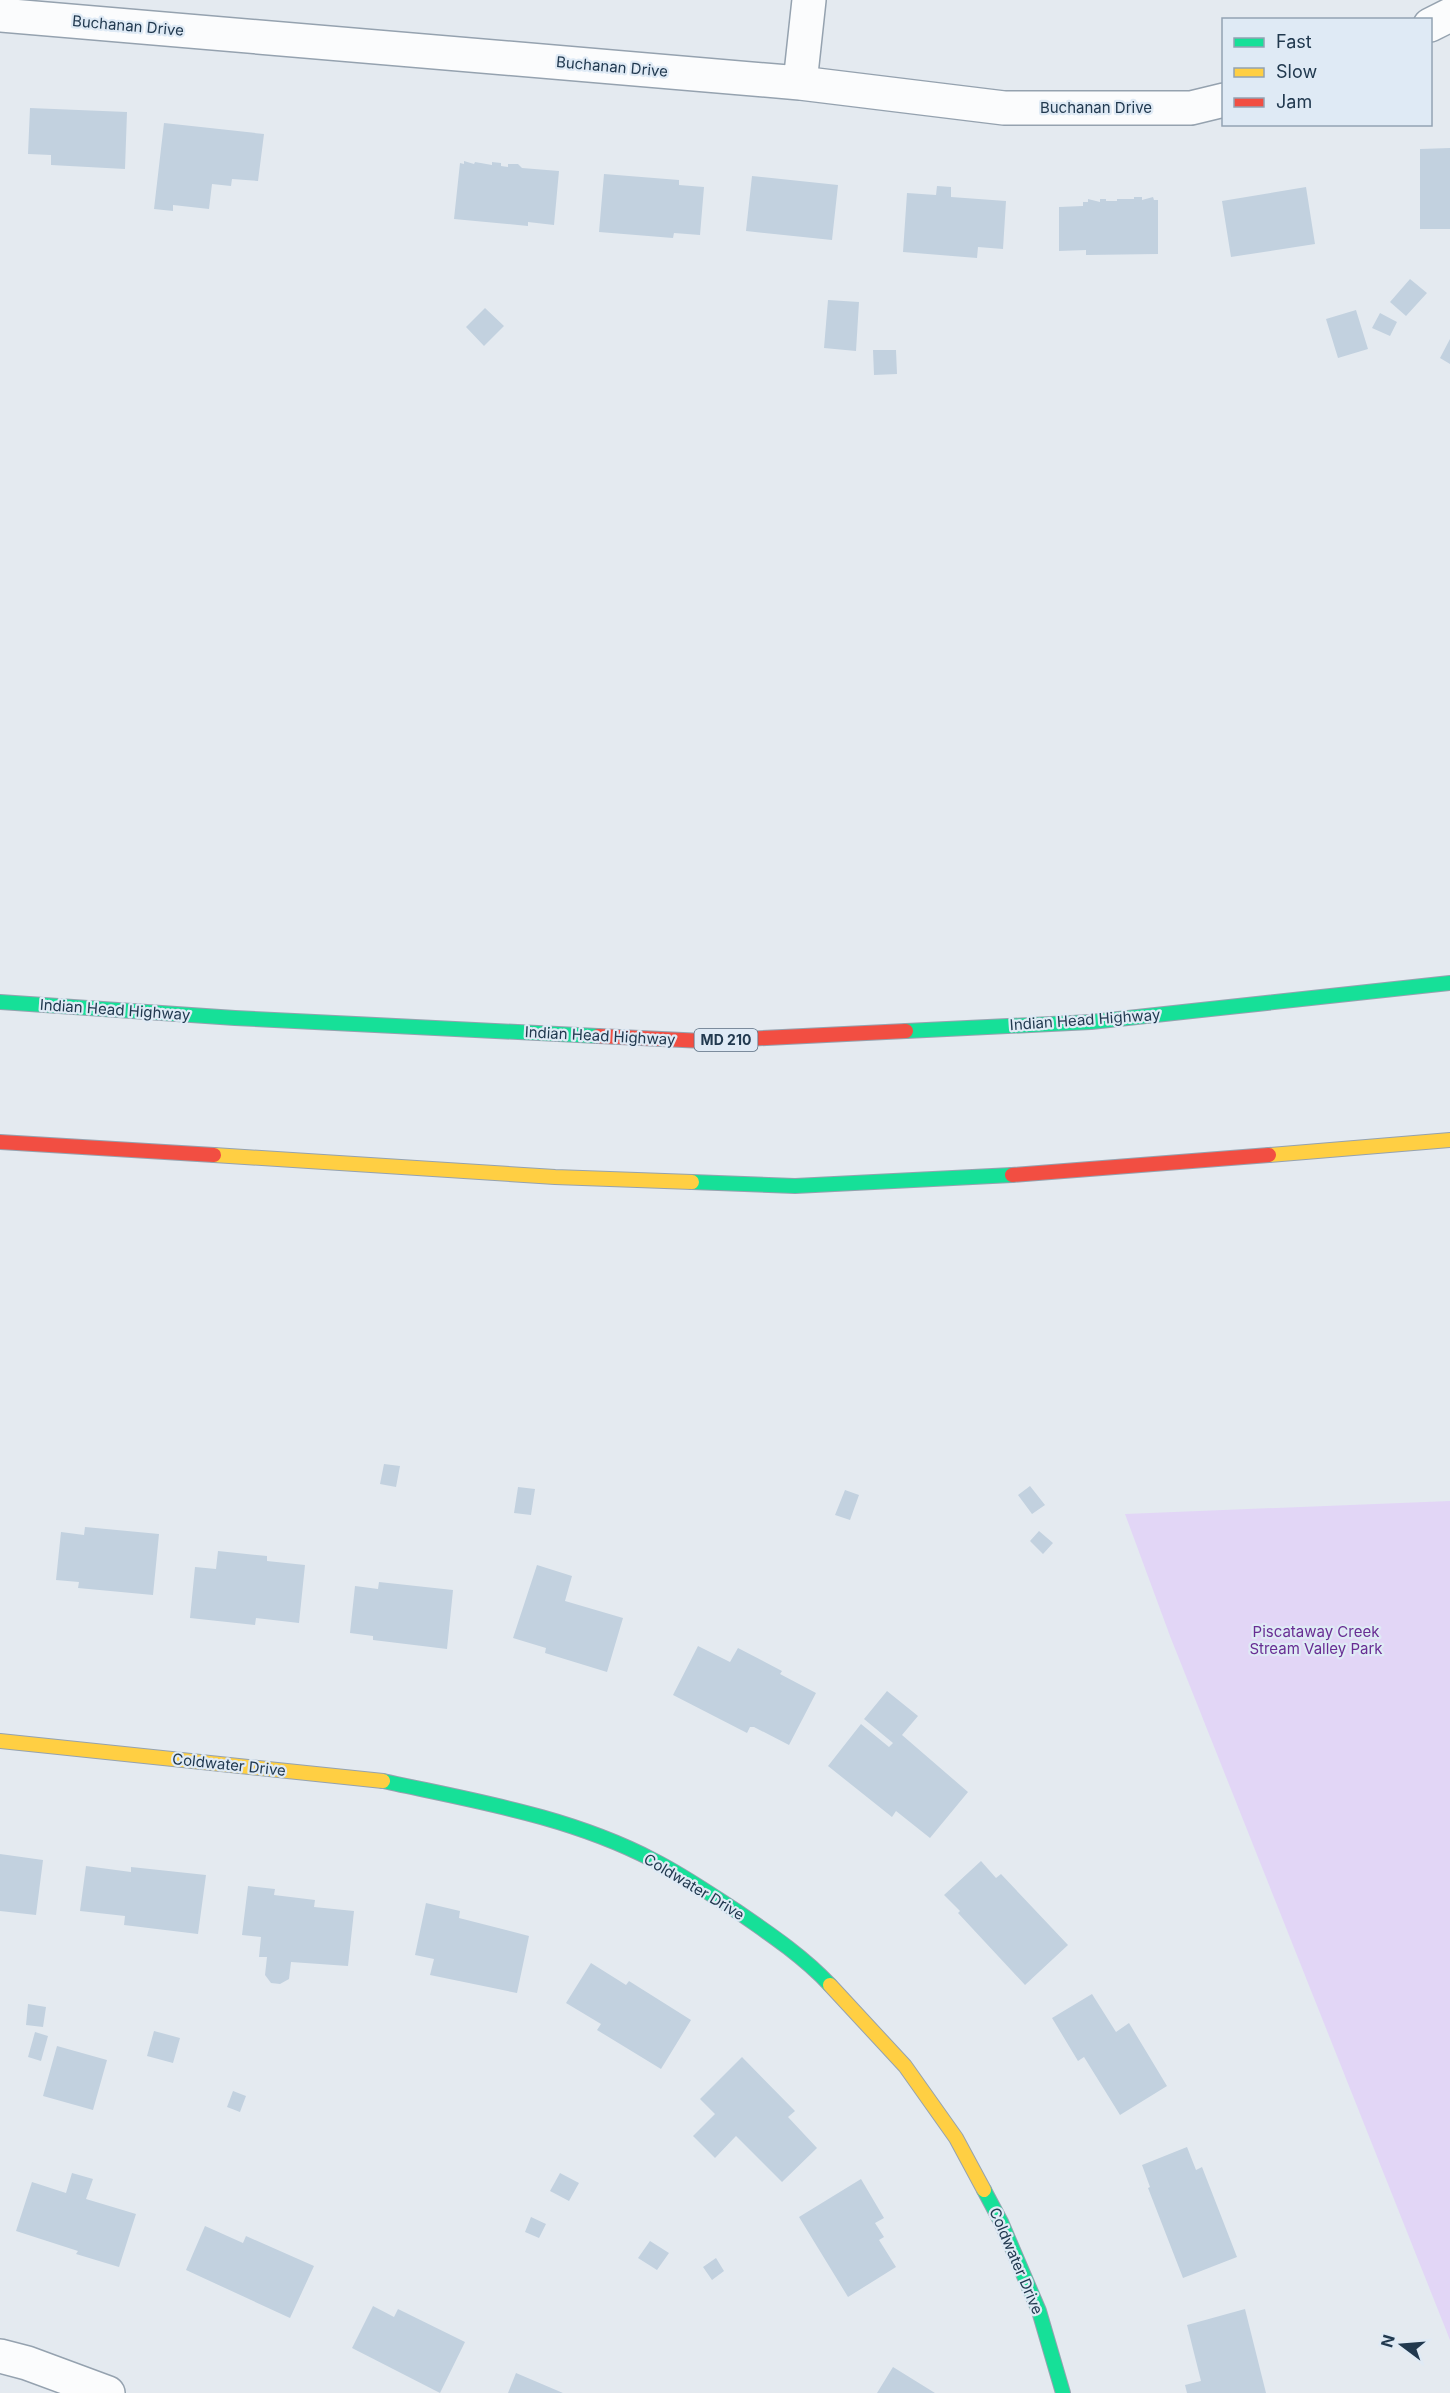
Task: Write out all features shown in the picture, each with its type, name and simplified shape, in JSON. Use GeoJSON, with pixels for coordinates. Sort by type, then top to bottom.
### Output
{"type":"FeatureCollection","features":[{"type":"Feature","properties":{"kind":"main road","name":"Indian Head Highway"},"geometry":{"type":"LineString","coordinates":[[0,1002],[236,1018],[704,1041],[1091,1022],[1450,983]]}},
{"type":"Feature","properties":{"kind":"main road"},"geometry":{"type":"LineString","coordinates":[[0,1142],[555,1177],[795,1186],[1039,1173],[1450,1140]]}},
{"type":"Feature","properties":{"kind":"main road","name":"Coldwater Drive"},"geometry":{"type":"LineString","coordinates":[[0,1741],[377,1780],[513,1809],[569,1825],[652,1859],[700,1887],[762,1928],[818,1972],[905,2066],[956,2138],[1001,2222],[1039,2311],[1063,2393]]}},
{"type":"Feature","properties":{"kind":"street"},"geometry":{"type":"LineString","coordinates":[[800,83],[808,0]]}},
{"type":"Feature","properties":{"kind":"street","name":"Buchanan Drive"},"geometry":{"type":"LineString","coordinates":[[0,15],[800,83],[1004,108],[1191,108],[1222,100]]}},
{"type":"Feature","properties":{"kind":"street"},"geometry":{"type":"LineString","coordinates":[[1432,25],[1450,15]]}},
{"type":"Feature","properties":{"kind":"street"},"geometry":{"type":"LineString","coordinates":[[0,2356],[27,2363],[108,2393]]}},
{"type":"Feature","properties":{"kind":"green space","name":"Piscataway Creek Stream Valley Park"},"geometry":{"type":"Polygon","coordinates":[[[1450,1501],[1450,2340],[1170,1636],[1125,1514],[1450,1501]]]}},
{"type":"Feature","properties":{"kind":"building"},"geometry":{"type":"Polygon","coordinates":[[[30,108],[127,112],[125,169],[51,165],[51,155],[28,154],[30,108]]]}},
{"type":"Feature","properties":{"kind":"building"},"geometry":{"type":"Polygon","coordinates":[[[164,123],[264,134],[258,181],[232,179],[231,186],[212,184],[209,209],[173,205],[173,211],[154,209],[164,123]]]}},
{"type":"Feature","properties":{"kind":"building"},"geometry":{"type":"Polygon","coordinates":[[[1450,148],[1450,229],[1420,229],[1420,149],[1450,148]]]}},
{"type":"Feature","properties":{"kind":"building"},"geometry":{"type":"Polygon","coordinates":[[[464,161],[492,165],[492,162],[501,163],[501,166],[508,167],[508,164],[518,164],[522,168],[559,171],[554,225],[528,222],[528,226],[454,219],[460,163],[464,164],[464,161]]]}},
{"type":"Feature","properties":{"kind":"building"},"geometry":{"type":"Polygon","coordinates":[[[604,174],[679,180],[679,185],[704,187],[700,235],[674,233],[673,238],[599,232],[604,174]]]}},
{"type":"Feature","properties":{"kind":"building"},"geometry":{"type":"Polygon","coordinates":[[[752,176],[838,185],[832,240],[746,231],[752,176]]]}},
{"type":"Feature","properties":{"kind":"building"},"geometry":{"type":"Polygon","coordinates":[[[937,186],[951,187],[951,197],[1006,201],[1003,249],[978,247],[977,258],[903,252],[907,193],[936,195],[937,186]]]}},
{"type":"Feature","properties":{"kind":"building"},"geometry":{"type":"Polygon","coordinates":[[[1306,187],[1315,244],[1231,257],[1222,201],[1306,187]]]}},
{"type":"Feature","properties":{"kind":"building"},"geometry":{"type":"Polygon","coordinates":[[[1134,197],[1142,197],[1142,200],[1153,197],[1154,200],[1158,200],[1158,254],[1086,255],[1086,250],[1059,251],[1059,207],[1083,206],[1083,202],[1088,202],[1088,199],[1100,202],[1100,199],[1117,201],[1117,199],[1134,199],[1134,197]]]}},
{"type":"Feature","properties":{"kind":"building"},"geometry":{"type":"Polygon","coordinates":[[[1410,279],[1427,293],[1406,316],[1390,302],[1410,279]]]}},
{"type":"Feature","properties":{"kind":"building"},"geometry":{"type":"Polygon","coordinates":[[[828,300],[859,302],[856,351],[824,348],[828,300]]]}},
{"type":"Feature","properties":{"kind":"building"},"geometry":{"type":"Polygon","coordinates":[[[485,308],[504,326],[484,346],[466,327],[485,308]]]}},
{"type":"Feature","properties":{"kind":"building"},"geometry":{"type":"Polygon","coordinates":[[[1356,310],[1368,349],[1338,358],[1326,319],[1356,310]]]}},
{"type":"Feature","properties":{"kind":"building"},"geometry":{"type":"Polygon","coordinates":[[[1380,313],[1397,322],[1390,336],[1372,328],[1380,313]]]}},
{"type":"Feature","properties":{"kind":"building"},"geometry":{"type":"Polygon","coordinates":[[[1450,339],[1450,364],[1440,358],[1450,339]]]}},
{"type":"Feature","properties":{"kind":"building"},"geometry":{"type":"Polygon","coordinates":[[[873,350],[896,350],[897,374],[874,375],[873,350]]]}},
{"type":"Feature","properties":{"kind":"building"},"geometry":{"type":"Polygon","coordinates":[[[384,1464],[400,1466],[396,1487],[380,1484],[384,1464]]]}},
{"type":"Feature","properties":{"kind":"building"},"geometry":{"type":"Polygon","coordinates":[[[1030,1486],[1045,1505],[1032,1514],[1018,1495],[1030,1486]]]}},
{"type":"Feature","properties":{"kind":"building"},"geometry":{"type":"Polygon","coordinates":[[[518,1487],[535,1489],[531,1515],[514,1513],[518,1487]]]}},
{"type":"Feature","properties":{"kind":"building"},"geometry":{"type":"Polygon","coordinates":[[[845,1490],[859,1495],[850,1520],[835,1515],[845,1490]]]}},
{"type":"Feature","properties":{"kind":"building"},"geometry":{"type":"Polygon","coordinates":[[[85,1527],[159,1534],[153,1595],[78,1588],[79,1582],[56,1580],[61,1532],[84,1535],[85,1527]]]}},
{"type":"Feature","properties":{"kind":"building"},"geometry":{"type":"Polygon","coordinates":[[[1039,1531],[1053,1543],[1043,1554],[1030,1541],[1039,1531]]]}},
{"type":"Feature","properties":{"kind":"building"},"geometry":{"type":"Polygon","coordinates":[[[218,1551],[267,1556],[267,1561],[305,1565],[299,1623],[256,1618],[255,1625],[190,1618],[195,1567],[216,1569],[218,1551]]]}},
{"type":"Feature","properties":{"kind":"building"},"geometry":{"type":"Polygon","coordinates":[[[537,1565],[572,1576],[565,1601],[623,1618],[607,1672],[545,1653],[546,1648],[513,1638],[537,1565]]]}},
{"type":"Feature","properties":{"kind":"building"},"geometry":{"type":"Polygon","coordinates":[[[379,1582],[453,1590],[447,1649],[373,1640],[373,1636],[350,1633],[355,1586],[378,1589],[379,1582]]]}},
{"type":"Feature","properties":{"kind":"building"},"geometry":{"type":"Polygon","coordinates":[[[698,1646],[730,1662],[738,1648],[782,1671],[780,1674],[816,1693],[789,1745],[754,1727],[750,1727],[747,1733],[673,1695],[698,1646]]]}},
{"type":"Feature","properties":{"kind":"building"},"geometry":{"type":"Polygon","coordinates":[[[887,1691],[918,1716],[902,1735],[968,1792],[930,1838],[896,1811],[892,1817],[828,1766],[861,1724],[889,1747],[893,1743],[864,1719],[887,1691]]]}},
{"type":"Feature","properties":{"kind":"building"},"geometry":{"type":"Polygon","coordinates":[[[0,1854],[43,1860],[36,1915],[0,1911],[0,1854]]]}},
{"type":"Feature","properties":{"kind":"building"},"geometry":{"type":"Polygon","coordinates":[[[981,1861],[996,1878],[1001,1874],[1068,1945],[1025,1985],[944,1895],[981,1861]]]}},
{"type":"Feature","properties":{"kind":"building"},"geometry":{"type":"Polygon","coordinates":[[[86,1866],[131,1872],[131,1867],[206,1875],[198,1934],[124,1925],[125,1916],[80,1911],[86,1866]]]}},
{"type":"Feature","properties":{"kind":"building"},"geometry":{"type":"Polygon","coordinates":[[[248,1886],[275,1889],[274,1895],[315,1900],[314,1907],[354,1911],[348,1966],[291,1962],[289,1979],[280,1984],[271,1983],[265,1975],[267,1957],[259,1957],[261,1937],[242,1935],[248,1886]]]}},
{"type":"Feature","properties":{"kind":"building"},"geometry":{"type":"Polygon","coordinates":[[[426,1903],[460,1911],[459,1918],[529,1936],[517,1993],[430,1975],[434,1959],[415,1955],[426,1903]]]}},
{"type":"Feature","properties":{"kind":"building"},"geometry":{"type":"Polygon","coordinates":[[[591,1963],[626,1985],[629,1981],[691,2020],[661,2069],[597,2030],[601,2024],[566,2003],[591,1963]]]}},
{"type":"Feature","properties":{"kind":"building"},"geometry":{"type":"Polygon","coordinates":[[[1092,1994],[1116,2032],[1129,2023],[1167,2086],[1120,2115],[1084,2057],[1078,2061],[1052,2018],[1092,1994]]]}},
{"type":"Feature","properties":{"kind":"building"},"geometry":{"type":"Polygon","coordinates":[[[28,2004],[46,2007],[43,2027],[26,2025],[28,2004]]]}},
{"type":"Feature","properties":{"kind":"building"},"geometry":{"type":"Polygon","coordinates":[[[154,2031],[180,2038],[173,2063],[147,2056],[154,2031]]]}},
{"type":"Feature","properties":{"kind":"building"},"geometry":{"type":"Polygon","coordinates":[[[35,2032],[48,2036],[41,2061],[28,2057],[35,2032]]]}},
{"type":"Feature","properties":{"kind":"building"},"geometry":{"type":"Polygon","coordinates":[[[57,2046],[107,2060],[93,2110],[43,2096],[57,2046]]]}},
{"type":"Feature","properties":{"kind":"building"},"geometry":{"type":"Polygon","coordinates":[[[742,2057],[795,2111],[788,2117],[817,2148],[782,2182],[736,2136],[715,2158],[693,2136],[715,2114],[700,2099],[742,2057]]]}},
{"type":"Feature","properties":{"kind":"building"},"geometry":{"type":"Polygon","coordinates":[[[233,2091],[246,2096],[240,2112],[227,2107],[233,2091]]]}},
{"type":"Feature","properties":{"kind":"building"},"geometry":{"type":"Polygon","coordinates":[[[1187,2147],[1196,2170],[1202,2167],[1237,2257],[1183,2278],[1148,2188],[1150,2187],[1142,2165],[1187,2147]]]}},
{"type":"Feature","properties":{"kind":"building"},"geometry":{"type":"Polygon","coordinates":[[[72,2173],[93,2179],[86,2199],[136,2214],[119,2267],[76,2254],[78,2251],[16,2231],[32,2182],[66,2193],[72,2173]]]}},
{"type":"Feature","properties":{"kind":"building"},"geometry":{"type":"Polygon","coordinates":[[[560,2173],[579,2183],[569,2201],[550,2191],[560,2173]]]}},
{"type":"Feature","properties":{"kind":"building"},"geometry":{"type":"Polygon","coordinates":[[[861,2179],[884,2218],[875,2223],[884,2237],[879,2240],[896,2267],[848,2297],[799,2217],[861,2179]]]}},
{"type":"Feature","properties":{"kind":"building"},"geometry":{"type":"Polygon","coordinates":[[[531,2217],[546,2224],[539,2238],[525,2232],[531,2217]]]}},
{"type":"Feature","properties":{"kind":"building"},"geometry":{"type":"Polygon","coordinates":[[[205,2226],[243,2243],[246,2236],[314,2266],[290,2318],[186,2270],[205,2226]]]}},
{"type":"Feature","properties":{"kind":"building"},"geometry":{"type":"Polygon","coordinates":[[[650,2241],[669,2253],[657,2270],[638,2258],[650,2241]]]}},
{"type":"Feature","properties":{"kind":"building"},"geometry":{"type":"Polygon","coordinates":[[[716,2258],[724,2271],[712,2280],[703,2267],[716,2258]]]}},
{"type":"Feature","properties":{"kind":"building"},"geometry":{"type":"Polygon","coordinates":[[[373,2306],[394,2317],[398,2309],[465,2342],[440,2393],[352,2348],[373,2306]]]}},
{"type":"Feature","properties":{"kind":"building"},"geometry":{"type":"Polygon","coordinates":[[[1245,2309],[1266,2393],[1187,2393],[1185,2385],[1201,2381],[1187,2325],[1245,2309]]]}},
{"type":"Feature","properties":{"kind":"building"},"geometry":{"type":"Polygon","coordinates":[[[893,2367],[935,2393],[877,2393],[893,2367]]]}},
{"type":"Feature","properties":{"kind":"building"},"geometry":{"type":"Polygon","coordinates":[[[516,2373],[563,2393],[508,2393],[516,2373]]]}},
{"type":"Feature","properties":{"kind":"traffic: fast"},"geometry":{"type":"LineString","coordinates":[[906,1031],[1091,1022],[1450,983]]}},
{"type":"Feature","properties":{"kind":"traffic: fast"},"geometry":{"type":"LineString","coordinates":[[0,1002],[235,1018],[598,1036]]}},
{"type":"Feature","properties":{"kind":"traffic: fast"},"geometry":{"type":"LineString","coordinates":[[692,1182],[795,1186],[1012,1175]]}},
{"type":"Feature","properties":{"kind":"traffic: fast"},"geometry":{"type":"LineString","coordinates":[[383,1781],[521,1811],[621,1845],[675,1872],[738,1912],[798,1955],[830,1985]]}},
{"type":"Feature","properties":{"kind":"traffic: fast"},"geometry":{"type":"LineString","coordinates":[[984,2190],[1001,2222],[1039,2311],[1063,2393]]}},
{"type":"Feature","properties":{"kind":"traffic: slow"},"geometry":{"type":"LineString","coordinates":[[1269,1155],[1450,1140]]}},
{"type":"Feature","properties":{"kind":"traffic: slow"},"geometry":{"type":"LineString","coordinates":[[214,1155],[555,1177],[692,1182]]}},
{"type":"Feature","properties":{"kind":"traffic: slow"},"geometry":{"type":"LineString","coordinates":[[0,1741],[383,1781]]}},
{"type":"Feature","properties":{"kind":"traffic: slow"},"geometry":{"type":"LineString","coordinates":[[830,1985],[905,2066],[956,2138],[984,2190]]}},
{"type":"Feature","properties":{"kind":"traffic: jam"},"geometry":{"type":"LineString","coordinates":[[598,1036],[704,1041],[906,1031]]}},
{"type":"Feature","properties":{"kind":"traffic: jam"},"geometry":{"type":"LineString","coordinates":[[0,1142],[214,1155]]}},
{"type":"Feature","properties":{"kind":"traffic: jam"},"geometry":{"type":"LineString","coordinates":[[1012,1175],[1269,1155]]}}]}
